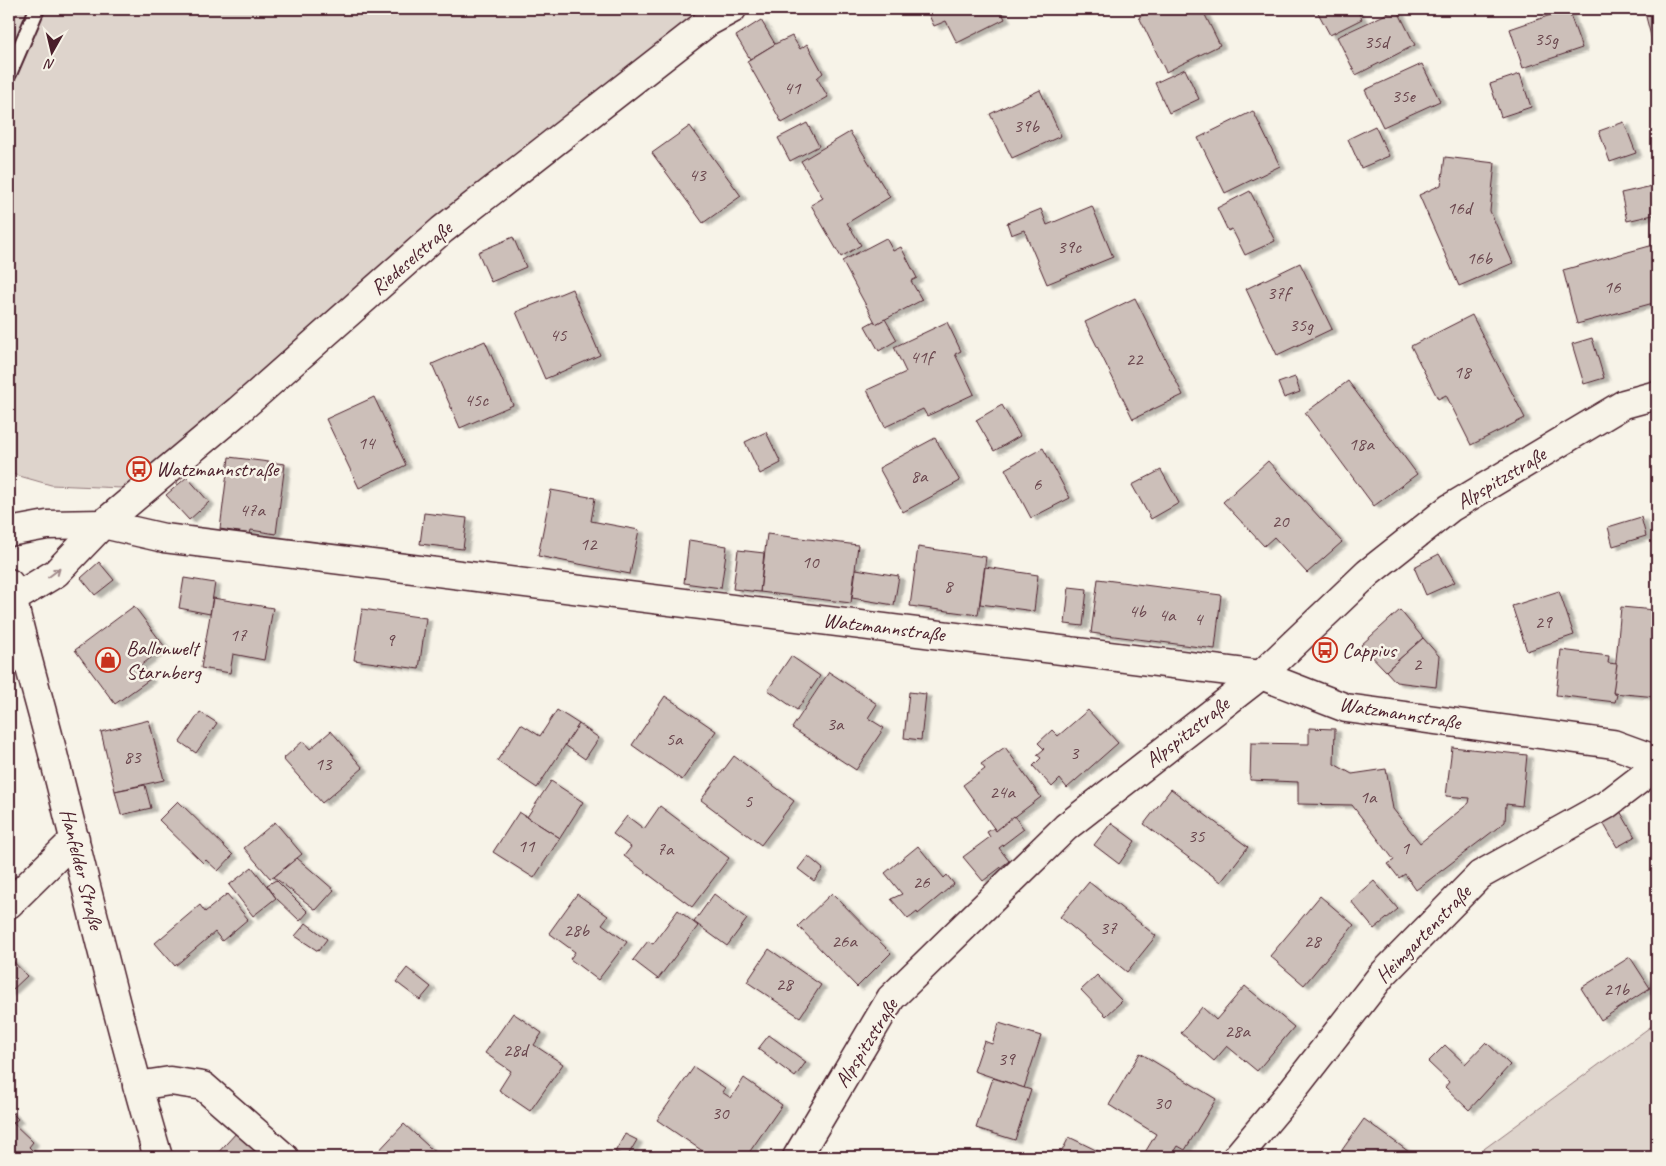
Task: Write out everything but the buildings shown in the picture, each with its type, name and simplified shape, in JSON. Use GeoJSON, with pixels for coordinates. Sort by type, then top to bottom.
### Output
{"type":"FeatureCollection","features":[{"type":"Feature","properties":{"kind":"street","name":"Riedeselstraße"},"geometry":{"type":"LineString","coordinates":[[11,590],[56,573],[103,524],[238,410],[442,230],[708,22],[732,9]]}},
{"type":"Feature","properties":{"kind":"street","name":"Alpspitzstraße"},"geometry":{"type":"LineString","coordinates":[[797,1157],[891,998],[1066,827],[1262,675],[1368,573],[1450,508],[1624,404],[1657,394]]}},
{"type":"Feature","properties":{"kind":"street","name":"Watzmannstraße"},"geometry":{"type":"LineString","coordinates":[[9,532],[47,525],[103,524],[164,538],[1262,675],[1346,708],[1614,744],[1657,760]]}},
{"type":"Feature","properties":{"kind":"street","name":"Hanfelder Straße"},"geometry":{"type":"LineString","coordinates":[[11,590],[14,632],[50,737],[137,1086],[158,1157]]}},
{"type":"Feature","properties":{"kind":"street","name":"Heimgartenstraße"},"geometry":{"type":"LineString","coordinates":[[1237,1157],[1288,1096],[1382,975],[1480,875],[1606,805],[1657,766]]}},
{"type":"Feature","properties":{"kind":"street"},"geometry":{"type":"LineString","coordinates":[[9,904],[75,840]]}},
{"type":"Feature","properties":{"kind":"street"},"geometry":{"type":"LineString","coordinates":[[137,1086],[170,1081],[203,1086],[284,1157]]}},
{"type":"Feature","properties":{"kind":"lane"},"geometry":{"type":"LineString","coordinates":[[9,74],[37,9]]}},
{"type":"Feature","properties":{"kind":"shaded area"},"geometry":{"type":"Polygon","coordinates":[[[9,9],[745,9],[442,230],[145,489],[51,485],[9,473],[9,9]]]}},
{"type":"Feature","properties":{"kind":"shaded area"},"geometry":{"type":"Polygon","coordinates":[[[1657,1022],[1657,1157],[1473,1157],[1657,1022]]]}},
{"type":"Feature","properties":{"kind":"place","name":"Watzmannstraße"},"geometry":{"type":"Point","coordinates":[139,469]}},
{"type":"Feature","properties":{"kind":"place","name":"Cappius"},"geometry":{"type":"Point","coordinates":[1325,650]}},
{"type":"Feature","properties":{"kind":"place","name":"Ballonwelt Starnberg"},"geometry":{"type":"Point","coordinates":[108,660]}}]}
